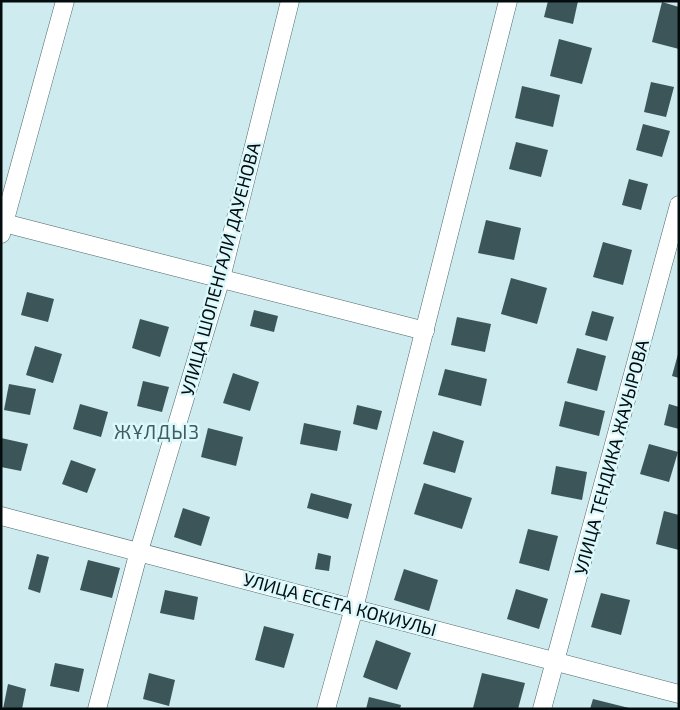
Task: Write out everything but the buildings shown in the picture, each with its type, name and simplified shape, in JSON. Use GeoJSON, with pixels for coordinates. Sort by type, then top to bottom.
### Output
{"type":"FeatureCollection","features":[{"type":"Feature","properties":{"kind":"street"},"geometry":{"type":"LineString","coordinates":[[65,1],[3,229],[221,278],[425,331]]}},
{"type":"Feature","properties":{"kind":"street","name":"УЛИЦА ШОПЕНГАЛИ ДАУЕНОВА"},"geometry":{"type":"LineString","coordinates":[[97,709],[139,551],[221,278],[290,1]]}},
{"type":"Feature","properties":{"kind":"street"},"geometry":{"type":"LineString","coordinates":[[326,709],[354,608],[508,1]]}},
{"type":"Feature","properties":{"kind":"street","name":"УЛИЦА ТЕНДИКА ЖАУЫРОВА"},"geometry":{"type":"LineString","coordinates":[[542,709],[679,205]]}},
{"type":"Feature","properties":{"kind":"street","name":"УЛИЦА ЕСЕТА КОКИУЛЫ"},"geometry":{"type":"LineString","coordinates":[[1,516],[556,660],[679,694]]}},
{"type":"Feature","properties":{"kind":"district","name":"ЖҰЛДЫЗ"},"geometry":{"type":"Point","coordinates":[157,431]}}]}
